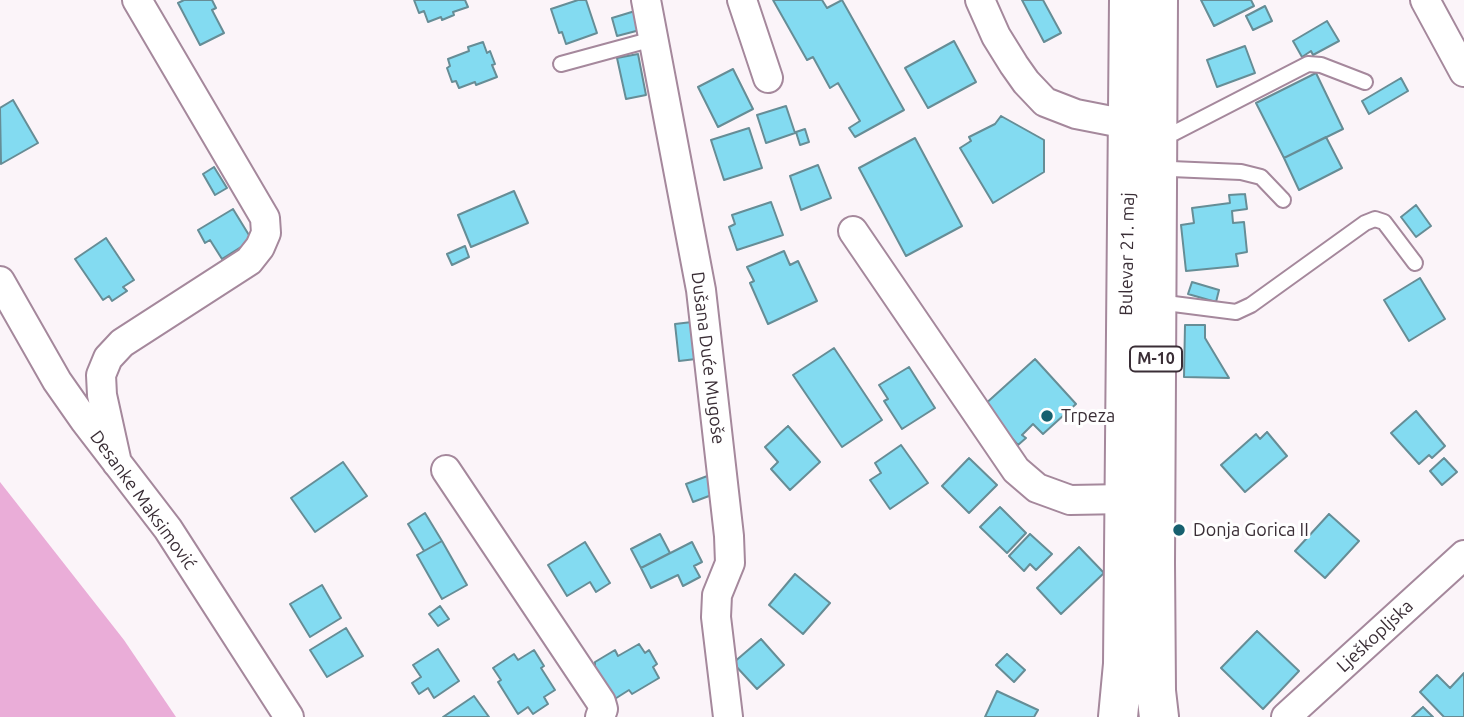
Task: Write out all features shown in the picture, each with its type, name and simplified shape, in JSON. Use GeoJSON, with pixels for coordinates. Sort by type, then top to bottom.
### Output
{"type":"FeatureCollection","features":[{"type":"Feature","properties":{"kind":"main road","name":"Bulevar 21. maj"},"geometry":{"type":"LineString","coordinates":[[1118,717],[1123,664],[1126,414],[1123,147],[1129,0]]}},
{"type":"Feature","properties":{"kind":"main road","name":"Bulevar 21. maj"},"geometry":{"type":"LineString","coordinates":[[1158,0],[1170,154],[1156,302],[1155,564],[1156,691],[1159,717]]}},
{"type":"Feature","properties":{"kind":"street"},"geometry":{"type":"LineString","coordinates":[[117,463],[101,374],[108,358],[122,343],[248,261],[260,247],[266,233],[265,218],[137,0]]}},
{"type":"Feature","properties":{"kind":"street","name":"Dušana Duće Mugoše"},"geometry":{"type":"LineString","coordinates":[[646,0],[701,290],[729,536],[730,562],[717,595],[716,617],[728,717]]}},
{"type":"Feature","properties":{"kind":"street"},"geometry":{"type":"LineString","coordinates":[[741,0],[768,78]]}},
{"type":"Feature","properties":{"kind":"street"},"geometry":{"type":"LineString","coordinates":[[980,0],[996,36],[1014,65],[1045,102],[1076,114],[1123,147]]}},
{"type":"Feature","properties":{"kind":"street"},"geometry":{"type":"LineString","coordinates":[[1425,0],[1464,72]]}},
{"type":"Feature","properties":{"kind":"street"},"geometry":{"type":"LineString","coordinates":[[853,231],[1016,470],[1037,488],[1070,500],[1125,499]]}},
{"type":"Feature","properties":{"kind":"street","name":"Desanke Maksimović"},"geometry":{"type":"LineString","coordinates":[[0,281],[57,381],[168,529],[289,717]]}},
{"type":"Feature","properties":{"kind":"street"},"geometry":{"type":"LineString","coordinates":[[446,470],[601,702],[603,709],[600,717]]}},
{"type":"Feature","properties":{"kind":"street","name":"Lješkopljska"},"geometry":{"type":"LineString","coordinates":[[1286,717],[1461,563]]}},
{"type":"Feature","properties":{"kind":"lane"},"geometry":{"type":"LineString","coordinates":[[561,64],[653,39]]}},
{"type":"Feature","properties":{"kind":"lane"},"geometry":{"type":"LineString","coordinates":[[1170,154],[1308,64],[1321,65],[1365,82]]}},
{"type":"Feature","properties":{"kind":"lane"},"geometry":{"type":"LineString","coordinates":[[1170,154],[1261,177],[1283,200]]}},
{"type":"Feature","properties":{"kind":"lane"},"geometry":{"type":"LineString","coordinates":[[1112,195],[1113,380],[1126,414]]}},
{"type":"Feature","properties":{"kind":"lane"},"geometry":{"type":"LineString","coordinates":[[1156,302],[1236,312],[1251,305],[1365,223],[1375,219],[1384,222],[1415,263]]}},
{"type":"Feature","properties":{"kind":"shaded area"},"geometry":{"type":"Polygon","coordinates":[[[0,482],[124,640],[176,717],[0,717],[0,482]]]}},
{"type":"Feature","properties":{"kind":"building"},"geometry":{"type":"Polygon","coordinates":[[[184,0],[212,0],[216,8],[212,10],[224,33],[200,45],[178,3],[184,0]]]}},
{"type":"Feature","properties":{"kind":"building"},"geometry":{"type":"Polygon","coordinates":[[[414,0],[465,0],[468,7],[453,12],[454,15],[442,20],[441,17],[428,22],[424,11],[419,13],[414,0]]]}},
{"type":"Feature","properties":{"kind":"building"},"geometry":{"type":"Polygon","coordinates":[[[586,0],[597,33],[566,44],[562,32],[559,33],[551,9],[586,0]]]}},
{"type":"Feature","properties":{"kind":"building"},"geometry":{"type":"Polygon","coordinates":[[[773,0],[822,0],[827,8],[842,0],[904,110],[855,137],[849,128],[860,121],[838,83],[830,88],[813,57],[807,60],[773,0]]]}},
{"type":"Feature","properties":{"kind":"building"},"geometry":{"type":"Polygon","coordinates":[[[1022,0],[1043,0],[1061,33],[1044,42],[1022,0]]]}},
{"type":"Feature","properties":{"kind":"building"},"geometry":{"type":"Polygon","coordinates":[[[1201,0],[1251,0],[1254,6],[1214,26],[1201,0]]]}},
{"type":"Feature","properties":{"kind":"building"},"geometry":{"type":"Polygon","coordinates":[[[1265,6],[1272,21],[1253,30],[1246,16],[1265,6]]]}},
{"type":"Feature","properties":{"kind":"building"},"geometry":{"type":"Polygon","coordinates":[[[635,11],[640,30],[617,36],[612,18],[635,11]]]}},
{"type":"Feature","properties":{"kind":"building"},"geometry":{"type":"Polygon","coordinates":[[[1327,21],[1339,41],[1313,55],[1311,51],[1302,57],[1293,41],[1327,21]]]}},
{"type":"Feature","properties":{"kind":"building"},"geometry":{"type":"Polygon","coordinates":[[[954,41],[976,82],[928,108],[905,68],[954,41]]]}},
{"type":"Feature","properties":{"kind":"building"},"geometry":{"type":"Polygon","coordinates":[[[483,42],[487,53],[490,51],[497,77],[459,88],[456,81],[452,82],[447,68],[450,66],[448,59],[483,42]]]}},
{"type":"Feature","properties":{"kind":"building"},"geometry":{"type":"Polygon","coordinates":[[[1245,46],[1255,73],[1217,87],[1207,60],[1245,46]]]}},
{"type":"Feature","properties":{"kind":"building"},"geometry":{"type":"Polygon","coordinates":[[[638,54],[646,95],[626,99],[617,58],[638,54]]]}},
{"type":"Feature","properties":{"kind":"building"},"geometry":{"type":"Polygon","coordinates":[[[733,69],[753,109],[718,127],[698,87],[733,69]]]}},
{"type":"Feature","properties":{"kind":"building"},"geometry":{"type":"Polygon","coordinates":[[[1316,73],[1343,129],[1284,158],[1256,103],[1316,73]]]}},
{"type":"Feature","properties":{"kind":"building"},"geometry":{"type":"Polygon","coordinates":[[[1401,78],[1408,91],[1369,114],[1362,101],[1401,78]]]}},
{"type":"Feature","properties":{"kind":"building"},"geometry":{"type":"Polygon","coordinates":[[[13,100],[38,143],[1,164],[0,108],[13,100]]]}},
{"type":"Feature","properties":{"kind":"building"},"geometry":{"type":"Polygon","coordinates":[[[786,106],[795,133],[766,143],[757,115],[786,106]]]}},
{"type":"Feature","properties":{"kind":"building"},"geometry":{"type":"Polygon","coordinates":[[[1001,116],[1044,140],[1044,172],[993,203],[960,148],[971,141],[969,137],[995,124],[1001,116]]]}},
{"type":"Feature","properties":{"kind":"building"},"geometry":{"type":"Polygon","coordinates":[[[749,128],[762,168],[724,180],[711,140],[749,128]]]}},
{"type":"Feature","properties":{"kind":"building"},"geometry":{"type":"Polygon","coordinates":[[[805,129],[809,142],[800,145],[796,132],[805,129]]]}},
{"type":"Feature","properties":{"kind":"building"},"geometry":{"type":"Polygon","coordinates":[[[1326,137],[1342,168],[1299,190],[1284,158],[1326,137]]]}},
{"type":"Feature","properties":{"kind":"building"},"geometry":{"type":"Polygon","coordinates":[[[915,138],[962,226],[906,256],[859,168],[915,138]]]}},
{"type":"Feature","properties":{"kind":"building"},"geometry":{"type":"Polygon","coordinates":[[[818,165],[831,198],[801,210],[790,176],[818,165]]]}},
{"type":"Feature","properties":{"kind":"building"},"geometry":{"type":"Polygon","coordinates":[[[214,167],[227,188],[215,195],[203,174],[214,167]]]}},
{"type":"Feature","properties":{"kind":"building"},"geometry":{"type":"Polygon","coordinates":[[[514,191],[528,223],[471,247],[458,215],[514,191]]]}},
{"type":"Feature","properties":{"kind":"building"},"geometry":{"type":"Polygon","coordinates":[[[1245,194],[1247,209],[1232,211],[1233,223],[1244,222],[1247,252],[1236,254],[1238,266],[1186,271],[1181,225],[1194,223],[1192,208],[1230,203],[1229,195],[1245,194]]]}},
{"type":"Feature","properties":{"kind":"building"},"geometry":{"type":"Polygon","coordinates":[[[771,202],[783,235],[737,250],[729,227],[735,224],[732,215],[771,202]]]}},
{"type":"Feature","properties":{"kind":"building"},"geometry":{"type":"Polygon","coordinates":[[[1416,205],[1431,226],[1416,237],[1401,217],[1416,205]]]}},
{"type":"Feature","properties":{"kind":"building"},"geometry":{"type":"Polygon","coordinates":[[[233,209],[252,240],[222,259],[210,240],[205,243],[198,230],[233,209]]]}},
{"type":"Feature","properties":{"kind":"building"},"geometry":{"type":"Polygon","coordinates":[[[106,238],[134,280],[123,287],[127,291],[112,301],[109,296],[103,300],[75,259],[106,238]]]}},
{"type":"Feature","properties":{"kind":"building"},"geometry":{"type":"Polygon","coordinates":[[[465,246],[469,257],[452,265],[447,254],[465,246]]]}},
{"type":"Feature","properties":{"kind":"building"},"geometry":{"type":"Polygon","coordinates":[[[784,251],[790,265],[798,261],[817,301],[768,324],[750,283],[754,281],[747,267],[784,251]]]}},
{"type":"Feature","properties":{"kind":"building"},"geometry":{"type":"Polygon","coordinates":[[[1420,278],[1445,319],[1409,341],[1384,300],[1420,278]]]}},
{"type":"Feature","properties":{"kind":"building"},"geometry":{"type":"Polygon","coordinates":[[[1192,282],[1219,290],[1216,302],[1188,294],[1192,282]]]}},
{"type":"Feature","properties":{"kind":"building"},"geometry":{"type":"Polygon","coordinates":[[[692,322],[696,359],[679,361],[675,324],[692,322]]]}},
{"type":"Feature","properties":{"kind":"building"},"geometry":{"type":"Polygon","coordinates":[[[1185,325],[1205,325],[1205,338],[1229,378],[1184,377],[1185,325]]]}},
{"type":"Feature","properties":{"kind":"building"},"geometry":{"type":"Polygon","coordinates":[[[834,348],[882,420],[842,447],[793,375],[834,348]]]}},
{"type":"Feature","properties":{"kind":"building"},"geometry":{"type":"Polygon","coordinates":[[[1035,359],[1076,404],[1043,434],[1033,424],[1022,435],[1026,438],[1018,445],[983,406],[1035,359]]]}},
{"type":"Feature","properties":{"kind":"building"},"geometry":{"type":"Polygon","coordinates":[[[909,367],[935,408],[902,429],[884,401],[888,399],[879,385],[909,367]]]}},
{"type":"Feature","properties":{"kind":"building"},"geometry":{"type":"Polygon","coordinates":[[[1416,411],[1445,446],[1432,458],[1429,455],[1419,464],[1391,433],[1416,411]]]}},
{"type":"Feature","properties":{"kind":"building"},"geometry":{"type":"Polygon","coordinates":[[[788,426],[820,462],[790,490],[771,469],[778,462],[765,447],[788,426]]]}},
{"type":"Feature","properties":{"kind":"building"},"geometry":{"type":"Polygon","coordinates":[[[1267,432],[1287,456],[1245,492],[1221,465],[1256,434],[1260,439],[1267,432]]]}},
{"type":"Feature","properties":{"kind":"building"},"geometry":{"type":"Polygon","coordinates":[[[901,445],[928,483],[890,509],[870,480],[881,473],[875,463],[901,445]]]}},
{"type":"Feature","properties":{"kind":"building"},"geometry":{"type":"Polygon","coordinates":[[[969,458],[997,485],[969,513],[942,486],[969,458]]]}},
{"type":"Feature","properties":{"kind":"building"},"geometry":{"type":"Polygon","coordinates":[[[1444,458],[1457,472],[1442,485],[1430,471],[1444,458]]]}},
{"type":"Feature","properties":{"kind":"building"},"geometry":{"type":"Polygon","coordinates":[[[343,462],[367,496],[315,532],[291,498],[343,462]]]}},
{"type":"Feature","properties":{"kind":"building"},"geometry":{"type":"Polygon","coordinates":[[[710,475],[717,493],[693,502],[686,484],[710,475]]]}},
{"type":"Feature","properties":{"kind":"building"},"geometry":{"type":"Polygon","coordinates":[[[1000,507],[1026,533],[1007,553],[980,527],[1000,507]]]}},
{"type":"Feature","properties":{"kind":"building"},"geometry":{"type":"Polygon","coordinates":[[[425,513],[442,541],[424,551],[408,524],[425,513]]]}},
{"type":"Feature","properties":{"kind":"building"},"geometry":{"type":"Polygon","coordinates":[[[1329,514],[1359,541],[1325,578],[1295,551],[1329,514]]]}},
{"type":"Feature","properties":{"kind":"building"},"geometry":{"type":"Polygon","coordinates":[[[660,534],[670,553],[641,568],[631,549],[660,534]]]}},
{"type":"Feature","properties":{"kind":"building"},"geometry":{"type":"Polygon","coordinates":[[[1030,534],[1052,554],[1036,570],[1030,564],[1024,571],[1009,556],[1030,534]]]}},
{"type":"Feature","properties":{"kind":"building"},"geometry":{"type":"Polygon","coordinates":[[[442,541],[467,585],[442,599],[417,555],[442,541]]]}},
{"type":"Feature","properties":{"kind":"building"},"geometry":{"type":"Polygon","coordinates":[[[585,542],[610,583],[596,592],[590,582],[567,596],[548,565],[585,542]]]}},
{"type":"Feature","properties":{"kind":"building"},"geometry":{"type":"Polygon","coordinates":[[[692,542],[702,562],[694,566],[700,577],[683,586],[678,575],[651,588],[641,568],[692,542]]]}},
{"type":"Feature","properties":{"kind":"building"},"geometry":{"type":"Polygon","coordinates":[[[1079,547],[1104,573],[1061,614],[1037,588],[1079,547]]]}},
{"type":"Feature","properties":{"kind":"building"},"geometry":{"type":"Polygon","coordinates":[[[795,574],[830,603],[803,634],[769,605],[795,574]]]}},
{"type":"Feature","properties":{"kind":"building"},"geometry":{"type":"Polygon","coordinates":[[[322,585],[341,618],[310,637],[290,604],[322,585]]]}},
{"type":"Feature","properties":{"kind":"building"},"geometry":{"type":"Polygon","coordinates":[[[440,606],[449,619],[438,626],[429,614],[440,606]]]}},
{"type":"Feature","properties":{"kind":"building"},"geometry":{"type":"Polygon","coordinates":[[[346,628],[363,656],[327,677],[310,650],[346,628]]]}},
{"type":"Feature","properties":{"kind":"building"},"geometry":{"type":"Polygon","coordinates":[[[1257,631],[1299,671],[1263,709],[1221,668],[1257,631]]]}},
{"type":"Feature","properties":{"kind":"building"},"geometry":{"type":"Polygon","coordinates":[[[761,639],[784,665],[757,689],[733,663],[761,639]]]}},
{"type":"Feature","properties":{"kind":"building"},"geometry":{"type":"Polygon","coordinates":[[[639,644],[645,653],[649,650],[657,664],[653,667],[659,678],[632,694],[629,690],[610,702],[595,676],[595,662],[615,650],[618,656],[639,644]]]}},
{"type":"Feature","properties":{"kind":"building"},"geometry":{"type":"Polygon","coordinates":[[[438,649],[459,681],[434,698],[428,688],[419,694],[412,683],[421,677],[413,665],[438,649]]]}},
{"type":"Feature","properties":{"kind":"building"},"geometry":{"type":"Polygon","coordinates":[[[534,650],[544,666],[541,668],[555,690],[544,697],[548,704],[533,714],[528,707],[518,714],[498,682],[501,680],[493,668],[514,654],[518,660],[534,650]]]}},
{"type":"Feature","properties":{"kind":"building"},"geometry":{"type":"Polygon","coordinates":[[[1007,654],[1025,670],[1014,682],[996,665],[1007,654]]]}},
{"type":"Feature","properties":{"kind":"building"},"geometry":{"type":"Polygon","coordinates":[[[1464,673],[1464,717],[1444,717],[1420,692],[1437,675],[1450,688],[1464,673]]]}},
{"type":"Feature","properties":{"kind":"building"},"geometry":{"type":"Polygon","coordinates":[[[997,691],[1038,710],[1034,717],[985,717],[997,691]]]}},
{"type":"Feature","properties":{"kind":"building"},"geometry":{"type":"Polygon","coordinates":[[[474,696],[489,717],[443,717],[474,696]]]}},
{"type":"Feature","properties":{"kind":"building"},"geometry":{"type":"Polygon","coordinates":[[[1423,707],[1433,717],[1412,717],[1423,707]]]}},
{"type":"Feature","properties":{"kind":"place","name":"Trpeza"},"geometry":{"type":"Point","coordinates":[1047,416]}},
{"type":"Feature","properties":{"kind":"place","name":"Donja Gorica II"},"geometry":{"type":"Point","coordinates":[1179,530]}}]}
